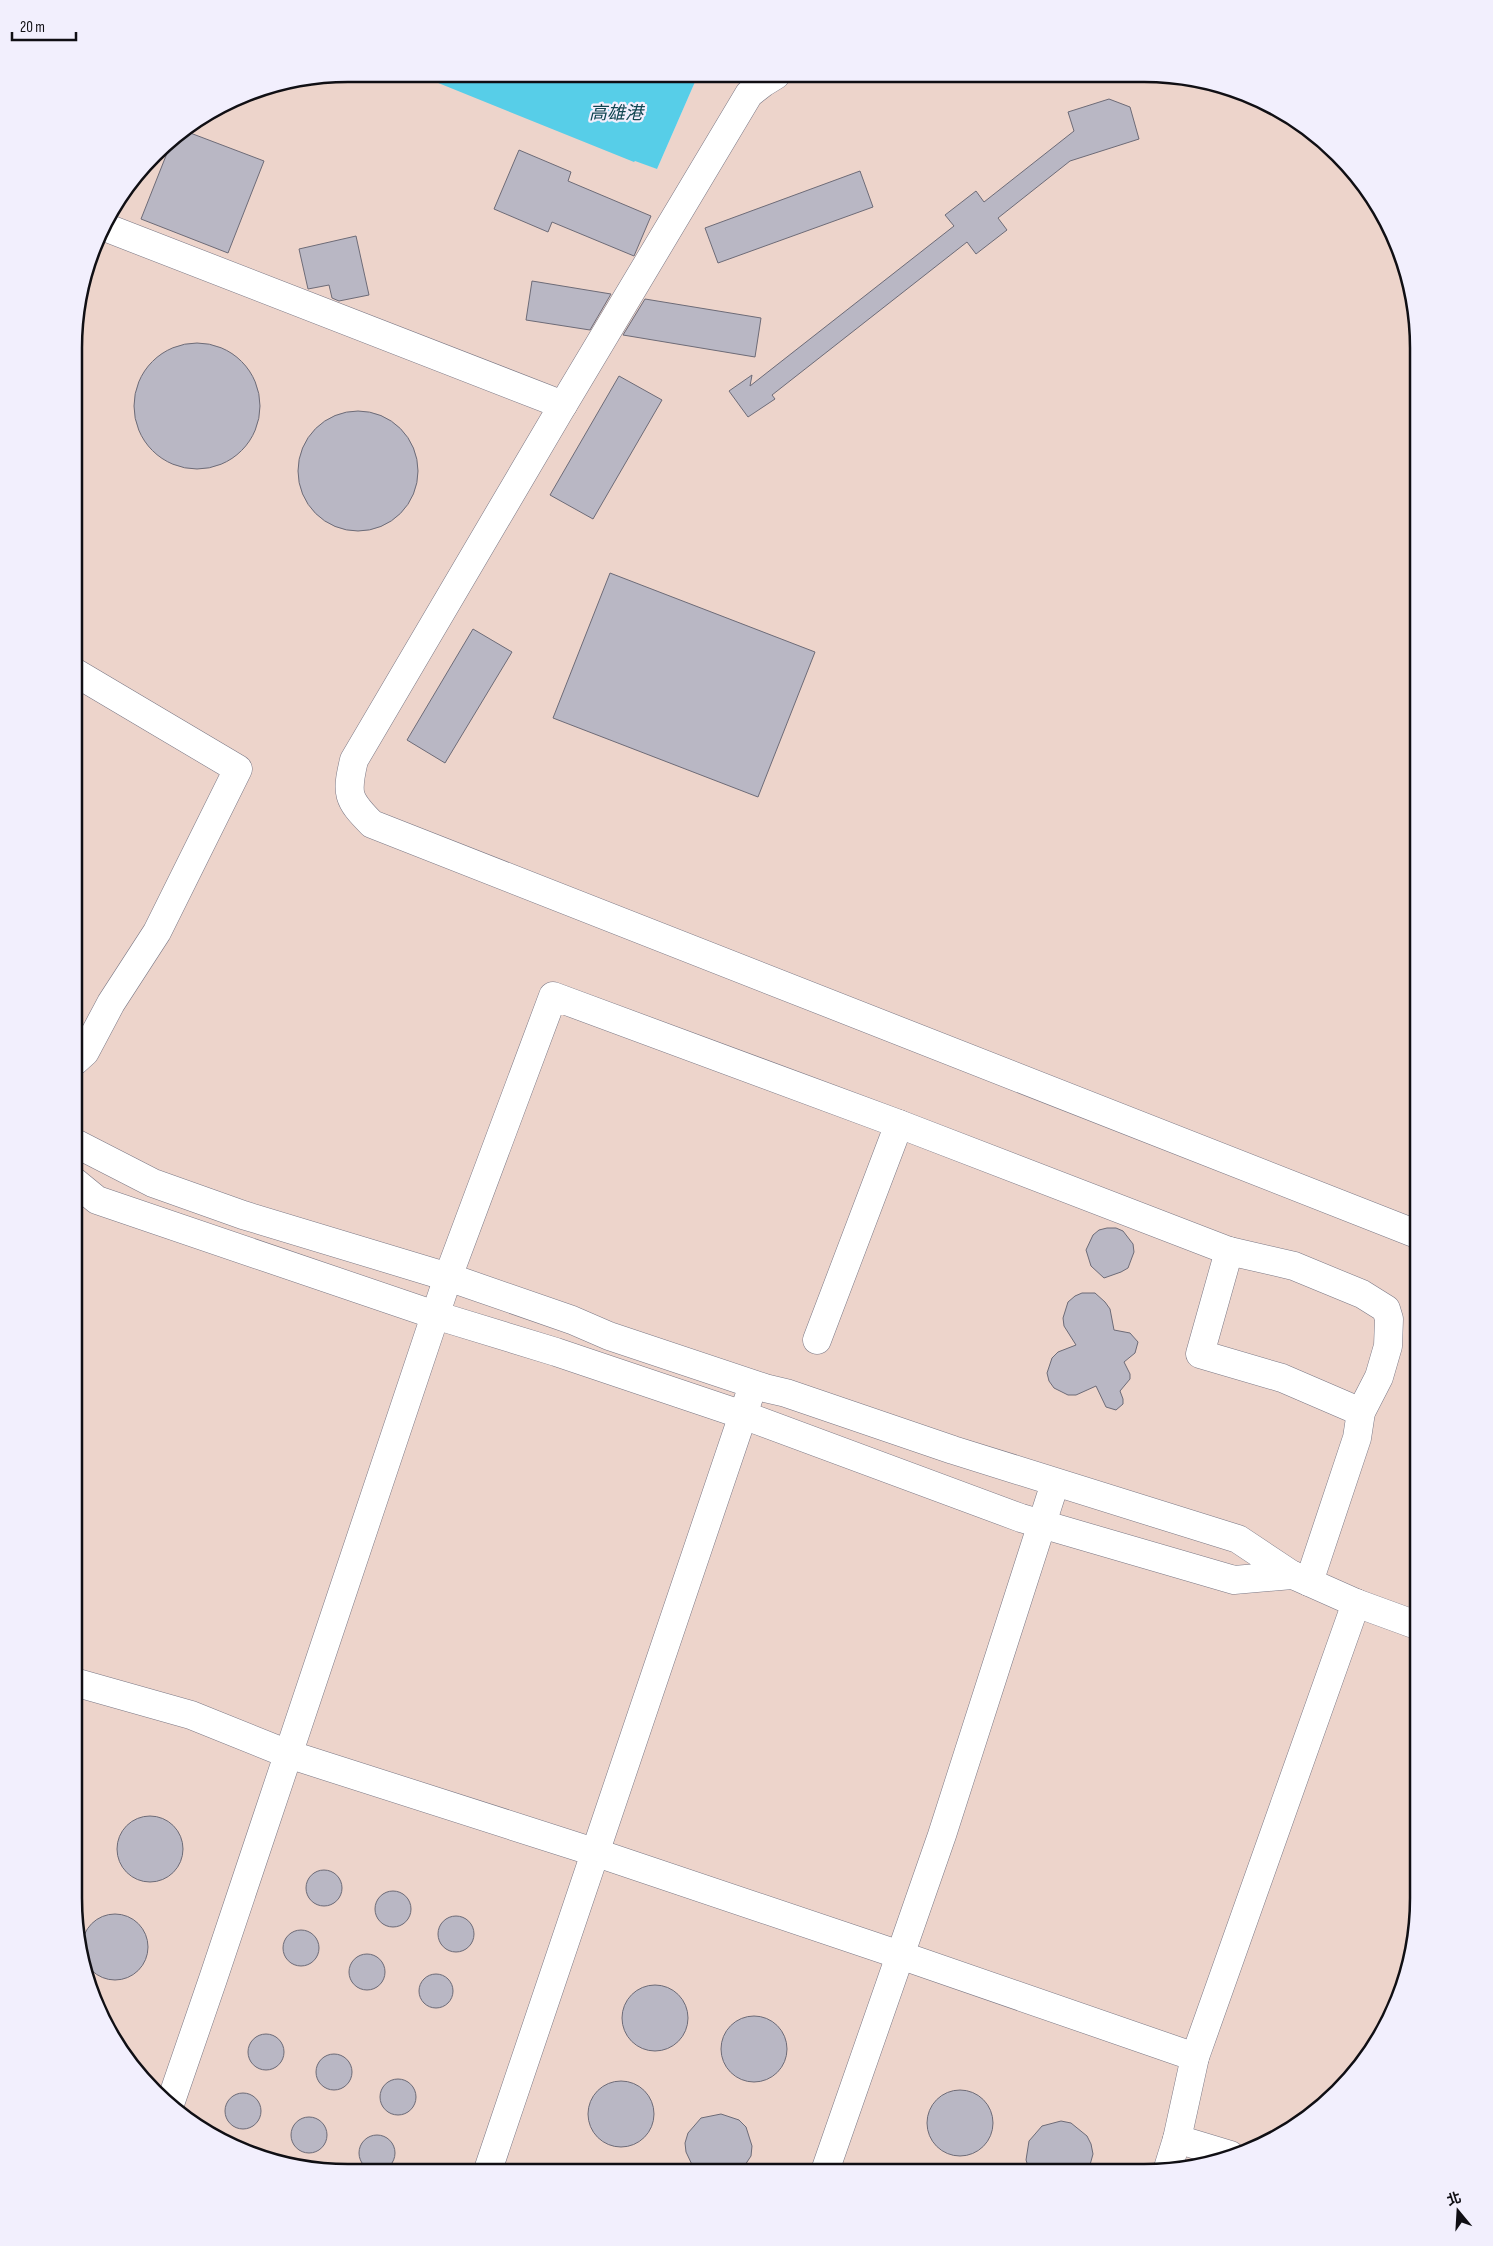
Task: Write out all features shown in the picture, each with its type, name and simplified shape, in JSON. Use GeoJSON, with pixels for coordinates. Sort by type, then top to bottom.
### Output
{"type":"FeatureCollection","features":[{"type":"Feature","properties":{"kind":"lane"},"geometry":{"type":"LineString","coordinates":[[763,82],[749,94],[354,760],[348,786],[356,808],[372,824],[1410,1231]]}},
{"type":"Feature","properties":{"kind":"lane"},"geometry":{"type":"LineString","coordinates":[[111,229],[563,405]]}},
{"type":"Feature","properties":{"kind":"lane"},"geometry":{"type":"LineString","coordinates":[[82,677],[238,769],[157,932],[111,1003],[82,1055]]}},
{"type":"Feature","properties":{"kind":"lane"},"geometry":{"type":"LineString","coordinates":[[172,2097],[448,1277],[553,996],[899,1124],[1229,1251],[1294,1266],[1362,1294],[1386,1308],[1389,1319],[1388,1346],[1379,1377],[1361,1412],[1357,1438],[1300,1578]]}},
{"type":"Feature","properties":{"kind":"lane"},"geometry":{"type":"LineString","coordinates":[[817,1340],[899,1124]]}},
{"type":"Feature","properties":{"kind":"lane"},"geometry":{"type":"LineString","coordinates":[[82,1146],[162,1186],[243,1215],[448,1277],[572,1320],[609,1336],[906,1432],[1055,1483],[1238,1539],[1300,1578],[1356,1603],[1410,1623]]}},
{"type":"Feature","properties":{"kind":"lane"},"geometry":{"type":"LineString","coordinates":[[82,1188],[97,1200],[435,1315],[556,1352],[743,1415],[1043,1524],[1234,1580],[1300,1578]]}},
{"type":"Feature","properties":{"kind":"lane"},"geometry":{"type":"LineString","coordinates":[[1229,1251],[1200,1354],[1282,1378],[1361,1412]]}},
{"type":"Feature","properties":{"kind":"lane"},"geometry":{"type":"LineString","coordinates":[[490,2164],[594,1852],[754,1384]]}},
{"type":"Feature","properties":{"kind":"lane"},"geometry":{"type":"LineString","coordinates":[[890,1470],[906,1432]]}},
{"type":"Feature","properties":{"kind":"lane"},"geometry":{"type":"LineString","coordinates":[[827,2164],[945,1826],[1055,1483]]}},
{"type":"Feature","properties":{"kind":"lane"},"geometry":{"type":"LineString","coordinates":[[1170,2162],[1177,2139],[1195,2058],[1356,1603]]}},
{"type":"Feature","properties":{"kind":"lane"},"geometry":{"type":"LineString","coordinates":[[82,1684],[191,1715],[288,1754],[594,1852],[900,1955],[1195,2058]]}},
{"type":"Feature","properties":{"kind":"lane"},"geometry":{"type":"LineString","coordinates":[[1177,2139],[1220,2152]]}},
{"type":"Feature","properties":{"kind":"shaded area"},"geometry":{"type":"Polygon","coordinates":[[[348,82],[440,82],[657,169],[695,82],[1145,82],[1180,85],[1214,92],[1247,103],[1278,118],[1320,148],[1356,186],[1375,215],[1390,246],[1401,279],[1410,331],[1410,1915],[1401,1967],[1390,2000],[1375,2031],[1356,2060],[1320,2098],[1292,2119],[1247,2143],[1214,2154],[1180,2161],[1145,2164],[348,2164],[313,2161],[279,2154],[246,2143],[215,2128],[173,2098],[137,2060],[118,2031],[103,2000],[92,1967],[85,1933],[82,1898],[82,348],[88,296],[97,263],[118,215],[137,186],[160,160],[186,137],[215,118],[246,103],[279,92],[313,85],[348,82]]]}},
{"type":"Feature","properties":{"kind":"water","name":"高雄港"},"geometry":{"type":"Polygon","coordinates":[[[436,82],[695,82],[657,169],[634,162],[436,82]]]}},
{"type":"Feature","properties":{"kind":"building"},"geometry":{"type":"Polygon","coordinates":[[[1109,99],[1130,107],[1139,139],[1070,161],[998,218],[1007,230],[976,254],[967,242],[772,395],[775,399],[748,417],[729,391],[752,375],[750,386],[954,226],[945,215],[976,191],[984,202],[1074,131],[1068,112],[1109,99]]]}},
{"type":"Feature","properties":{"kind":"building"},"geometry":{"type":"Polygon","coordinates":[[[191,133],[264,161],[228,253],[141,219],[167,154],[191,133]]]}},
{"type":"Feature","properties":{"kind":"building"},"geometry":{"type":"Polygon","coordinates":[[[519,150],[571,172],[568,181],[651,216],[634,256],[552,222],[548,232],[494,209],[519,150]]]}},
{"type":"Feature","properties":{"kind":"building"},"geometry":{"type":"Polygon","coordinates":[[[860,171],[873,207],[718,263],[705,228],[860,171]]]}},
{"type":"Feature","properties":{"kind":"building"},"geometry":{"type":"Polygon","coordinates":[[[356,236],[369,295],[339,301],[332,298],[329,285],[308,289],[299,249],[356,236]]]}},
{"type":"Feature","properties":{"kind":"building"},"geometry":{"type":"Polygon","coordinates":[[[532,281],[611,294],[590,330],[526,320],[532,281]]]}},
{"type":"Feature","properties":{"kind":"building"},"geometry":{"type":"Polygon","coordinates":[[[645,299],[761,318],[755,357],[623,335],[645,299]]]}},
{"type":"Feature","properties":{"kind":"building"},"geometry":{"type":"Polygon","coordinates":[[[197,343],[221,348],[241,362],[255,382],[260,406],[255,430],[241,450],[221,464],[197,469],[173,464],[153,450],[139,430],[134,406],[139,382],[153,362],[173,348],[197,343]]]}},
{"type":"Feature","properties":{"kind":"building"},"geometry":{"type":"Polygon","coordinates":[[[619,376],[662,400],[593,519],[550,495],[619,376]]]}},
{"type":"Feature","properties":{"kind":"building"},"geometry":{"type":"Polygon","coordinates":[[[358,411],[381,415],[401,428],[414,448],[418,471],[414,494],[401,514],[381,527],[358,531],[335,527],[315,514],[302,494],[298,471],[302,448],[315,428],[335,415],[358,411]]]}},
{"type":"Feature","properties":{"kind":"building"},"geometry":{"type":"Polygon","coordinates":[[[610,573],[815,652],[758,797],[553,718],[610,573]]]}},
{"type":"Feature","properties":{"kind":"building"},"geometry":{"type":"Polygon","coordinates":[[[473,629],[512,652],[445,763],[407,740],[473,629]]]}},
{"type":"Feature","properties":{"kind":"building"},"geometry":{"type":"Polygon","coordinates":[[[1116,1228],[1123,1231],[1133,1244],[1134,1252],[1128,1268],[1104,1278],[1091,1266],[1086,1250],[1093,1235],[1099,1230],[1116,1228]]]}},
{"type":"Feature","properties":{"kind":"building"},"geometry":{"type":"Polygon","coordinates":[[[1082,1293],[1095,1293],[1110,1309],[1114,1330],[1130,1333],[1138,1342],[1135,1353],[1124,1362],[1130,1374],[1130,1379],[1120,1391],[1123,1404],[1116,1410],[1106,1407],[1096,1386],[1076,1395],[1068,1395],[1054,1388],[1049,1381],[1047,1373],[1052,1358],[1058,1352],[1076,1345],[1064,1326],[1063,1318],[1068,1302],[1082,1293]]]}},
{"type":"Feature","properties":{"kind":"building"},"geometry":{"type":"Polygon","coordinates":[[[150,1816],[163,1818],[178,1831],[181,1836],[183,1849],[181,1862],[168,1877],[163,1880],[150,1882],[137,1880],[122,1867],[119,1862],[117,1849],[119,1836],[132,1821],[137,1818],[150,1816]]]}},
{"type":"Feature","properties":{"kind":"building"},"geometry":{"type":"Polygon","coordinates":[[[324,1870],[331,1871],[337,1875],[341,1881],[341,1895],[337,1901],[331,1905],[324,1906],[317,1905],[311,1901],[307,1895],[306,1888],[307,1881],[311,1875],[317,1871],[324,1870]]]}},
{"type":"Feature","properties":{"kind":"building"},"geometry":{"type":"Polygon","coordinates":[[[393,1891],[400,1892],[406,1896],[410,1902],[410,1916],[406,1922],[400,1926],[393,1927],[386,1926],[380,1922],[376,1916],[375,1909],[376,1902],[380,1896],[386,1892],[393,1891]]]}},
{"type":"Feature","properties":{"kind":"building"},"geometry":{"type":"Polygon","coordinates":[[[115,1914],[128,1917],[138,1924],[145,1934],[148,1947],[145,1960],[138,1970],[128,1977],[115,1980],[102,1977],[93,1971],[85,1934],[97,1920],[115,1914]]]}},
{"type":"Feature","properties":{"kind":"building"},"geometry":{"type":"Polygon","coordinates":[[[456,1916],[463,1917],[469,1921],[473,1927],[473,1941],[469,1947],[463,1951],[456,1952],[449,1951],[443,1947],[439,1941],[438,1934],[439,1927],[443,1921],[449,1917],[456,1916]]]}},
{"type":"Feature","properties":{"kind":"building"},"geometry":{"type":"Polygon","coordinates":[[[301,1930],[308,1931],[314,1935],[318,1941],[318,1955],[314,1961],[308,1965],[301,1966],[294,1965],[288,1961],[284,1955],[283,1948],[284,1941],[288,1935],[294,1931],[301,1930]]]}},
{"type":"Feature","properties":{"kind":"building"},"geometry":{"type":"Polygon","coordinates":[[[367,1954],[374,1955],[380,1959],[384,1965],[384,1979],[380,1985],[374,1989],[367,1990],[360,1989],[354,1985],[350,1979],[349,1972],[350,1965],[354,1959],[360,1955],[367,1954]]]}},
{"type":"Feature","properties":{"kind":"building"},"geometry":{"type":"Polygon","coordinates":[[[436,1974],[443,1975],[448,1979],[452,1984],[452,1998],[448,2003],[443,2007],[436,2008],[429,2007],[424,2003],[420,1998],[419,1991],[420,1984],[424,1979],[429,1975],[436,1974]]]}},
{"type":"Feature","properties":{"kind":"building"},"geometry":{"type":"Polygon","coordinates":[[[655,1985],[668,1987],[683,2000],[686,2005],[688,2018],[686,2031],[673,2046],[668,2049],[655,2051],[642,2049],[627,2036],[624,2031],[622,2018],[624,2005],[637,1990],[642,1987],[655,1985]]]}},
{"type":"Feature","properties":{"kind":"building"},"geometry":{"type":"Polygon","coordinates":[[[754,2016],[767,2018],[782,2031],[785,2036],[787,2049],[785,2062],[772,2077],[767,2080],[754,2082],[741,2080],[726,2067],[723,2062],[721,2049],[723,2036],[736,2021],[741,2018],[754,2016]]]}},
{"type":"Feature","properties":{"kind":"building"},"geometry":{"type":"Polygon","coordinates":[[[266,2034],[273,2035],[279,2039],[283,2045],[283,2059],[279,2065],[273,2069],[266,2070],[259,2069],[253,2065],[249,2059],[248,2052],[249,2045],[253,2039],[259,2035],[266,2034]]]}},
{"type":"Feature","properties":{"kind":"building"},"geometry":{"type":"Polygon","coordinates":[[[334,2054],[341,2055],[347,2059],[351,2065],[351,2079],[347,2085],[341,2089],[334,2090],[327,2089],[321,2085],[317,2079],[316,2072],[317,2065],[321,2059],[327,2055],[334,2054]]]}},
{"type":"Feature","properties":{"kind":"building"},"geometry":{"type":"Polygon","coordinates":[[[398,2079],[405,2080],[411,2084],[415,2090],[415,2104],[411,2110],[405,2114],[398,2115],[391,2114],[385,2110],[381,2104],[380,2097],[381,2090],[385,2084],[391,2080],[398,2079]]]}},
{"type":"Feature","properties":{"kind":"building"},"geometry":{"type":"Polygon","coordinates":[[[621,2081],[634,2083],[649,2096],[652,2101],[654,2114],[652,2127],[639,2142],[634,2145],[621,2147],[608,2145],[593,2132],[590,2127],[588,2114],[590,2101],[603,2086],[608,2083],[621,2081]]]}},
{"type":"Feature","properties":{"kind":"building"},"geometry":{"type":"Polygon","coordinates":[[[960,2090],[973,2092],[988,2105],[991,2110],[993,2123],[991,2136],[978,2151],[973,2154],[960,2156],[947,2154],[932,2141],[929,2136],[927,2123],[929,2110],[942,2095],[947,2092],[960,2090]]]}},
{"type":"Feature","properties":{"kind":"building"},"geometry":{"type":"Polygon","coordinates":[[[243,2093],[250,2094],[256,2098],[260,2104],[260,2118],[256,2124],[250,2128],[243,2129],[236,2128],[230,2124],[226,2118],[225,2111],[226,2104],[230,2098],[236,2094],[243,2093]]]}},
{"type":"Feature","properties":{"kind":"building"},"geometry":{"type":"Polygon","coordinates":[[[721,2114],[739,2120],[746,2127],[752,2146],[751,2156],[746,2164],[692,2164],[686,2152],[685,2143],[688,2133],[701,2118],[721,2114]]]}},
{"type":"Feature","properties":{"kind":"building"},"geometry":{"type":"Polygon","coordinates":[[[309,2117],[316,2118],[322,2122],[326,2128],[326,2142],[322,2148],[316,2152],[309,2153],[302,2152],[296,2148],[292,2142],[291,2135],[292,2128],[296,2122],[302,2118],[309,2117]]]}},
{"type":"Feature","properties":{"kind":"building"},"geometry":{"type":"Polygon","coordinates":[[[1061,2121],[1071,2123],[1087,2136],[1091,2144],[1093,2154],[1090,2164],[1027,2164],[1026,2160],[1029,2141],[1042,2126],[1061,2121]]]}},
{"type":"Feature","properties":{"kind":"building"},"geometry":{"type":"Polygon","coordinates":[[[370,2136],[384,2136],[394,2146],[394,2160],[391,2164],[363,2164],[360,2160],[360,2146],[370,2136]]]}}]}
